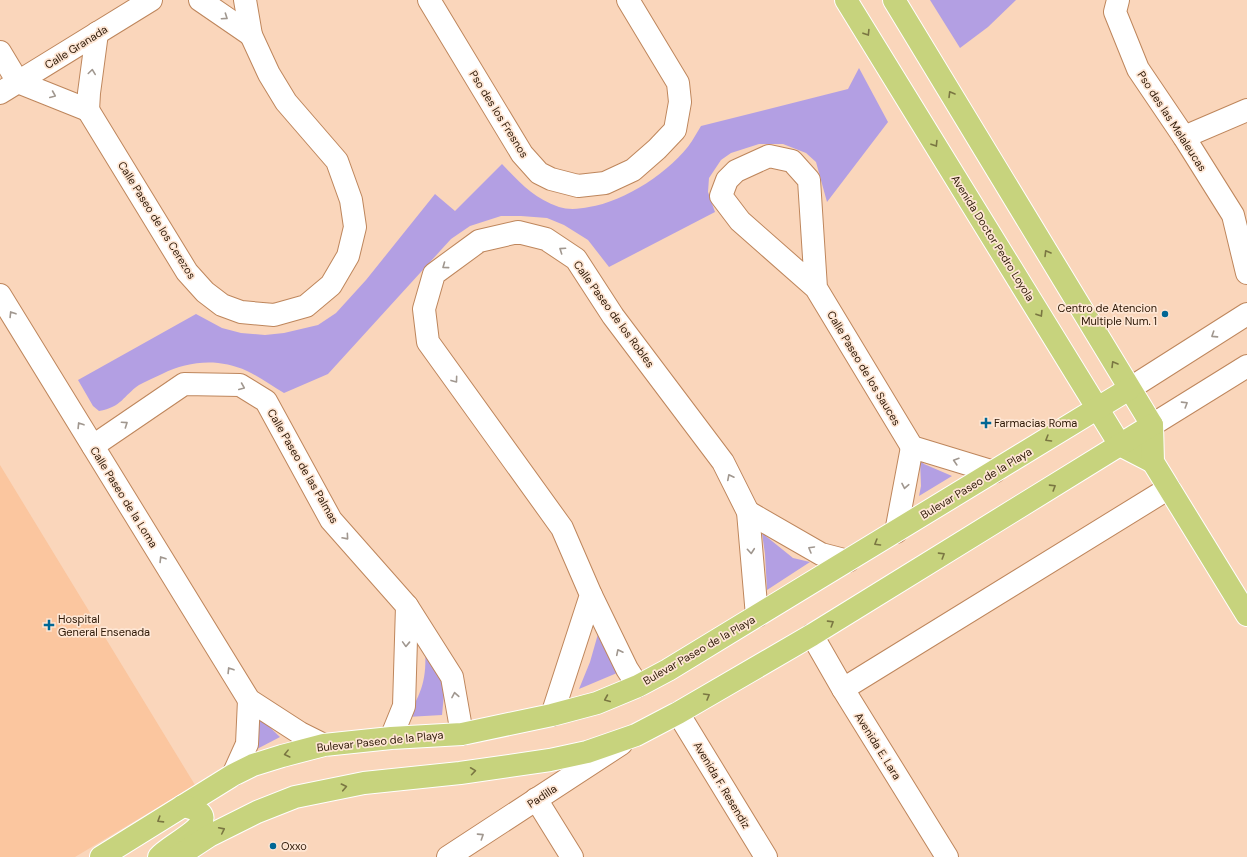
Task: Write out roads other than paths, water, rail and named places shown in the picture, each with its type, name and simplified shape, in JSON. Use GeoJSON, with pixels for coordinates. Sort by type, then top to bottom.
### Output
{"type":"FeatureCollection","features":[{"type":"Feature","properties":{"kind":"main road","name":"Avenida Doctor Pedro Loyola"},"geometry":{"type":"LineString","coordinates":[[846,0],[1120,445]]}},
{"type":"Feature","properties":{"kind":"main road"},"geometry":{"type":"LineString","coordinates":[[894,0],[1152,425],[1153,462],[1247,615]]}},
{"type":"Feature","properties":{"kind":"main road","name":"Bulevar Paseo de la Playa"},"geometry":{"type":"LineString","coordinates":[[101,857],[233,775],[253,765],[268,760],[324,745],[391,738],[462,734],[552,715],[597,703],[638,686],[668,670],[1129,389]]}},
{"type":"Feature","properties":{"kind":"main road"},"geometry":{"type":"LineString","coordinates":[[177,857],[209,836],[257,812],[295,797],[364,782],[460,773],[550,760],[587,752],[636,735],[678,713],[812,635],[1152,425]]}},
{"type":"Feature","properties":{"kind":"main road"},"geometry":{"type":"LineString","coordinates":[[1120,445],[1153,462]]}},
{"type":"Feature","properties":{"kind":"main road"},"geometry":{"type":"LineString","coordinates":[[158,857],[197,829],[202,822],[203,817],[200,812],[183,806]]}},
{"type":"Feature","properties":{"kind":"street","name":"Calle Granada"},"geometry":{"type":"LineString","coordinates":[[9,88],[151,0]]}},
{"type":"Feature","properties":{"kind":"street"},"geometry":{"type":"LineString","coordinates":[[200,0],[251,35]]}},
{"type":"Feature","properties":{"kind":"street"},"geometry":{"type":"LineString","coordinates":[[246,0],[251,35]]}},
{"type":"Feature","properties":{"kind":"street","name":"Pso des los Fresnos"},"geometry":{"type":"LineString","coordinates":[[429,0],[522,154],[539,173],[551,179],[578,186],[605,183],[633,170],[657,149],[675,130],[680,102],[678,83],[628,0]]}},
{"type":"Feature","properties":{"kind":"street","name":"Pso des las Melaleucas"},"geometry":{"type":"LineString","coordinates":[[1118,0],[1115,12],[1138,69],[1240,220],[1247,272]]}},
{"type":"Feature","properties":{"kind":"street"},"geometry":{"type":"LineString","coordinates":[[0,52],[9,88],[88,110],[97,33]]}},
{"type":"Feature","properties":{"kind":"street","name":"Calle Paseo de los Cerezos"},"geometry":{"type":"LineString","coordinates":[[88,110],[187,272],[205,292],[222,305],[241,312],[274,315],[306,306],[331,285],[348,256],[355,227],[351,200],[337,161],[286,102],[270,74],[251,35]]}},
{"type":"Feature","properties":{"kind":"street"},"geometry":{"type":"LineString","coordinates":[[1184,137],[1247,110]]}},
{"type":"Feature","properties":{"kind":"street","name":"Calle Paseo de los Sauces"},"geometry":{"type":"LineString","coordinates":[[816,288],[809,180],[792,161],[769,156],[736,171],[727,180],[721,196],[740,221],[816,288],[912,447]]}},
{"type":"Feature","properties":{"kind":"street","name":"Calle Paseo de los Robles"},"geometry":{"type":"LineString","coordinates":[[638,686],[627,669],[591,595],[562,528],[428,342],[424,309],[434,274],[479,241],[518,232],[546,239],[576,260],[613,316],[723,462],[748,512],[757,616]]}},
{"type":"Feature","properties":{"kind":"street","name":"Calle Paseo de la Loma"},"geometry":{"type":"LineString","coordinates":[[0,295],[249,700],[300,733],[324,745]]}},
{"type":"Feature","properties":{"kind":"street","name":"Bulevar Paseo de la Playa"},"geometry":{"type":"LineString","coordinates":[[1129,389],[1246,309]]}},
{"type":"Feature","properties":{"kind":"street"},"geometry":{"type":"LineString","coordinates":[[1152,425],[1247,366]]}},
{"type":"Feature","properties":{"kind":"street","name":"Calle Paseo de las Palmas"},"geometry":{"type":"LineString","coordinates":[[93,446],[184,384],[240,385],[266,401],[331,520],[407,606],[452,677],[462,734]]}},
{"type":"Feature","properties":{"kind":"street"},"geometry":{"type":"LineString","coordinates":[[896,532],[912,447],[994,472]]}},
{"type":"Feature","properties":{"kind":"street"},"geometry":{"type":"LineString","coordinates":[[843,689],[1169,488]]}},
{"type":"Feature","properties":{"kind":"street"},"geometry":{"type":"LineString","coordinates":[[748,512],[821,554],[848,561]]}},
{"type":"Feature","properties":{"kind":"street"},"geometry":{"type":"LineString","coordinates":[[552,715],[591,595]]}},
{"type":"Feature","properties":{"kind":"street"},"geometry":{"type":"LineString","coordinates":[[391,738],[404,706],[407,606]]}},
{"type":"Feature","properties":{"kind":"street","name":"Avenida E. Lara"},"geometry":{"type":"LineString","coordinates":[[812,635],[843,689],[947,857]]}},
{"type":"Feature","properties":{"kind":"street"},"geometry":{"type":"LineString","coordinates":[[233,775],[247,744],[249,700]]}},
{"type":"Feature","properties":{"kind":"street","name":"Avenida F. Resendiz"},"geometry":{"type":"LineString","coordinates":[[678,713],[766,857]]}},
{"type":"Feature","properties":{"kind":"street","name":"Padilla"},"geometry":{"type":"LineString","coordinates":[[448,857],[636,735]]}},
{"type":"Feature","properties":{"kind":"street"},"geometry":{"type":"LineString","coordinates":[[536,799],[572,857]]}},
{"type":"Feature","properties":{"kind":"place","name":"Centro de Atencion Multiple Num. 1"},"geometry":{"type":"Point","coordinates":[1165,314]}},
{"type":"Feature","properties":{"kind":"place","name":"Farmacias Roma"},"geometry":{"type":"Point","coordinates":[986,423]}},
{"type":"Feature","properties":{"kind":"place","name":"Hospital General Ensenada"},"geometry":{"type":"Point","coordinates":[49,625]}},
{"type":"Feature","properties":{"kind":"place","name":"Oxxo"},"geometry":{"type":"Point","coordinates":[273,846]}}]}
